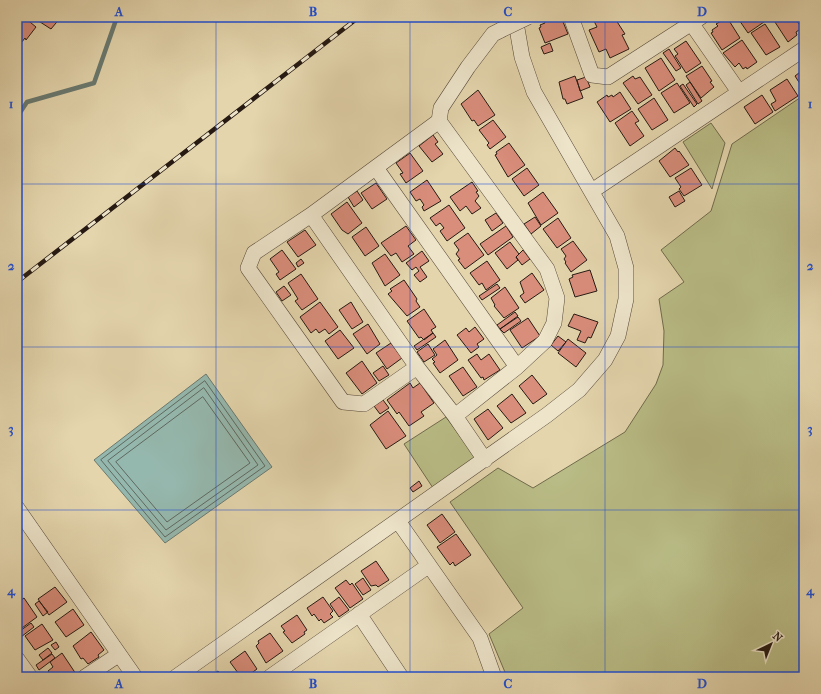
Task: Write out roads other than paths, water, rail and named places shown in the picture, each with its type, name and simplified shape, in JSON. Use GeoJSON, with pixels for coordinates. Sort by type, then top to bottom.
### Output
{"type":"FeatureCollection","features":[{"type":"Feature","properties":{"kind":"street"},"geometry":{"type":"LineString","coordinates":[[176,677],[485,460],[579,390],[605,360],[618,336],[626,299],[626,268],[617,236],[592,191],[556,133],[534,92],[522,57],[515,17]]}},
{"type":"Feature","properties":{"kind":"street"},"geometry":{"type":"LineString","coordinates":[[417,367],[364,404],[343,402],[248,268],[254,253],[311,215],[439,121],[441,108],[468,67],[494,34],[528,17]]}},
{"type":"Feature","properties":{"kind":"street"},"geometry":{"type":"LineString","coordinates":[[570,17],[592,75],[608,78],[693,19],[739,92]]}},
{"type":"Feature","properties":{"kind":"street"},"geometry":{"type":"LineString","coordinates":[[592,191],[804,49]]}},
{"type":"Feature","properties":{"kind":"street"},"geometry":{"type":"LineString","coordinates":[[439,121],[547,269],[557,298],[554,323],[544,341],[517,367],[454,416]]}},
{"type":"Feature","properties":{"kind":"street"},"geometry":{"type":"LineString","coordinates":[[376,168],[517,367]]}},
{"type":"Feature","properties":{"kind":"street"},"geometry":{"type":"LineString","coordinates":[[311,215],[417,367],[485,460]]}},
{"type":"Feature","properties":{"kind":"street"},"geometry":{"type":"LineString","coordinates":[[17,508],[118,655],[135,677]]}},
{"type":"Feature","properties":{"kind":"street"},"geometry":{"type":"LineString","coordinates":[[398,521],[428,566],[480,638],[494,677]]}},
{"type":"Feature","properties":{"kind":"street"},"geometry":{"type":"LineString","coordinates":[[270,677],[291,671],[359,614],[428,566]]}},
{"type":"Feature","properties":{"kind":"street"},"geometry":{"type":"LineString","coordinates":[[359,614],[401,677]]}},
{"type":"Feature","properties":{"kind":"street"},"geometry":{"type":"LineString","coordinates":[[86,677],[118,655]]}},
{"type":"Feature","properties":{"kind":"street"},"geometry":{"type":"LineString","coordinates":[[17,659],[30,677]]}},
{"type":"Feature","properties":{"kind":"water"},"geometry":{"type":"Polygon","coordinates":[[[206,374],[272,467],[165,543],[94,460],[206,374]]]}},
{"type":"Feature","properties":{"kind":"waterway"},"geometry":{"type":"LineString","coordinates":[[17,117],[27,102],[94,83],[117,17]]}},
{"type":"Feature","properties":{"kind":"railway"},"geometry":{"type":"LineString","coordinates":[[17,282],[359,17]]}}]}
